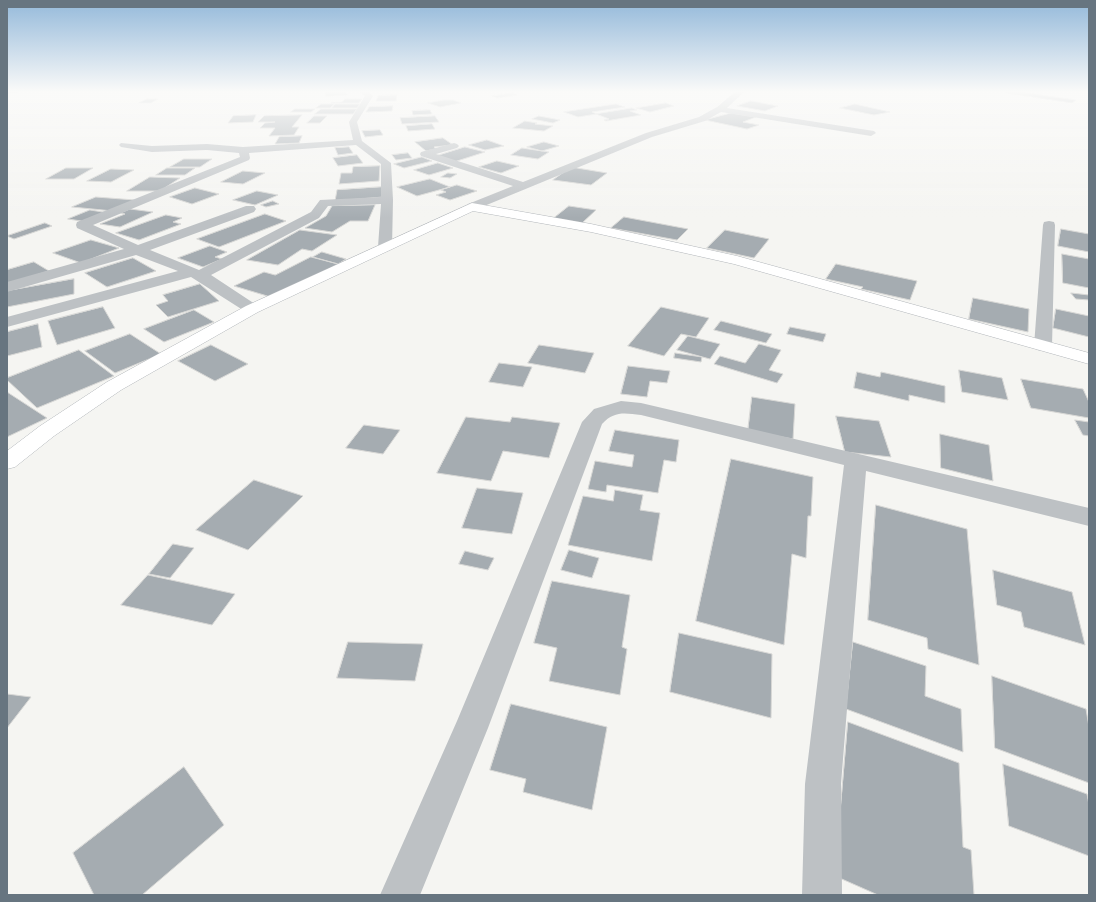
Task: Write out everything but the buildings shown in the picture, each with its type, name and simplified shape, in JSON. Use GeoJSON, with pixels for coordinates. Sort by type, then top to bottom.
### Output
{"type":"FeatureCollection","features":[{"type":"Feature","properties":{"kind":"street"},"geometry":{"type":"LineString","coordinates":[[356,134],[358,142]]}},
{"type":"Feature","properties":{"kind":"street"},"geometry":{"type":"LineString","coordinates":[[7,462],[47,431],[114,386],[252,309],[472,207],[652,134]]}},
{"type":"Feature","properties":{"kind":"street"},"geometry":{"type":"LineString","coordinates":[[124,145],[152,149],[207,147],[243,150],[358,142],[386,162],[387,200],[385,247]]}},
{"type":"Feature","properties":{"kind":"street"},"geometry":{"type":"LineString","coordinates":[[454,146],[425,154],[523,186]]}},
{"type":"Feature","properties":{"kind":"street"},"geometry":{"type":"LineString","coordinates":[[243,150],[245,158],[82,225],[137,250],[196,273],[252,309]]}},
{"type":"Feature","properties":{"kind":"street"},"geometry":{"type":"LineString","coordinates":[[7,322],[196,273],[315,215],[324,203],[387,200]]}},
{"type":"Feature","properties":{"kind":"street"},"geometry":{"type":"LineString","coordinates":[[472,207],[591,228],[737,260],[1089,359]]}},
{"type":"Feature","properties":{"kind":"street"},"geometry":{"type":"LineString","coordinates":[[7,287],[137,250],[250,209]]}},
{"type":"Feature","properties":{"kind":"street"},"geometry":{"type":"LineString","coordinates":[[1043,346],[1049,226]]}},
{"type":"Feature","properties":{"kind":"street"},"geometry":{"type":"LineString","coordinates":[[400,895],[471,728],[592,422],[601,413],[621,407],[641,410],[1089,516]]}},
{"type":"Feature","properties":{"kind":"street"},"geometry":{"type":"LineString","coordinates":[[822,895],[823,784],[856,461]]}}]}
